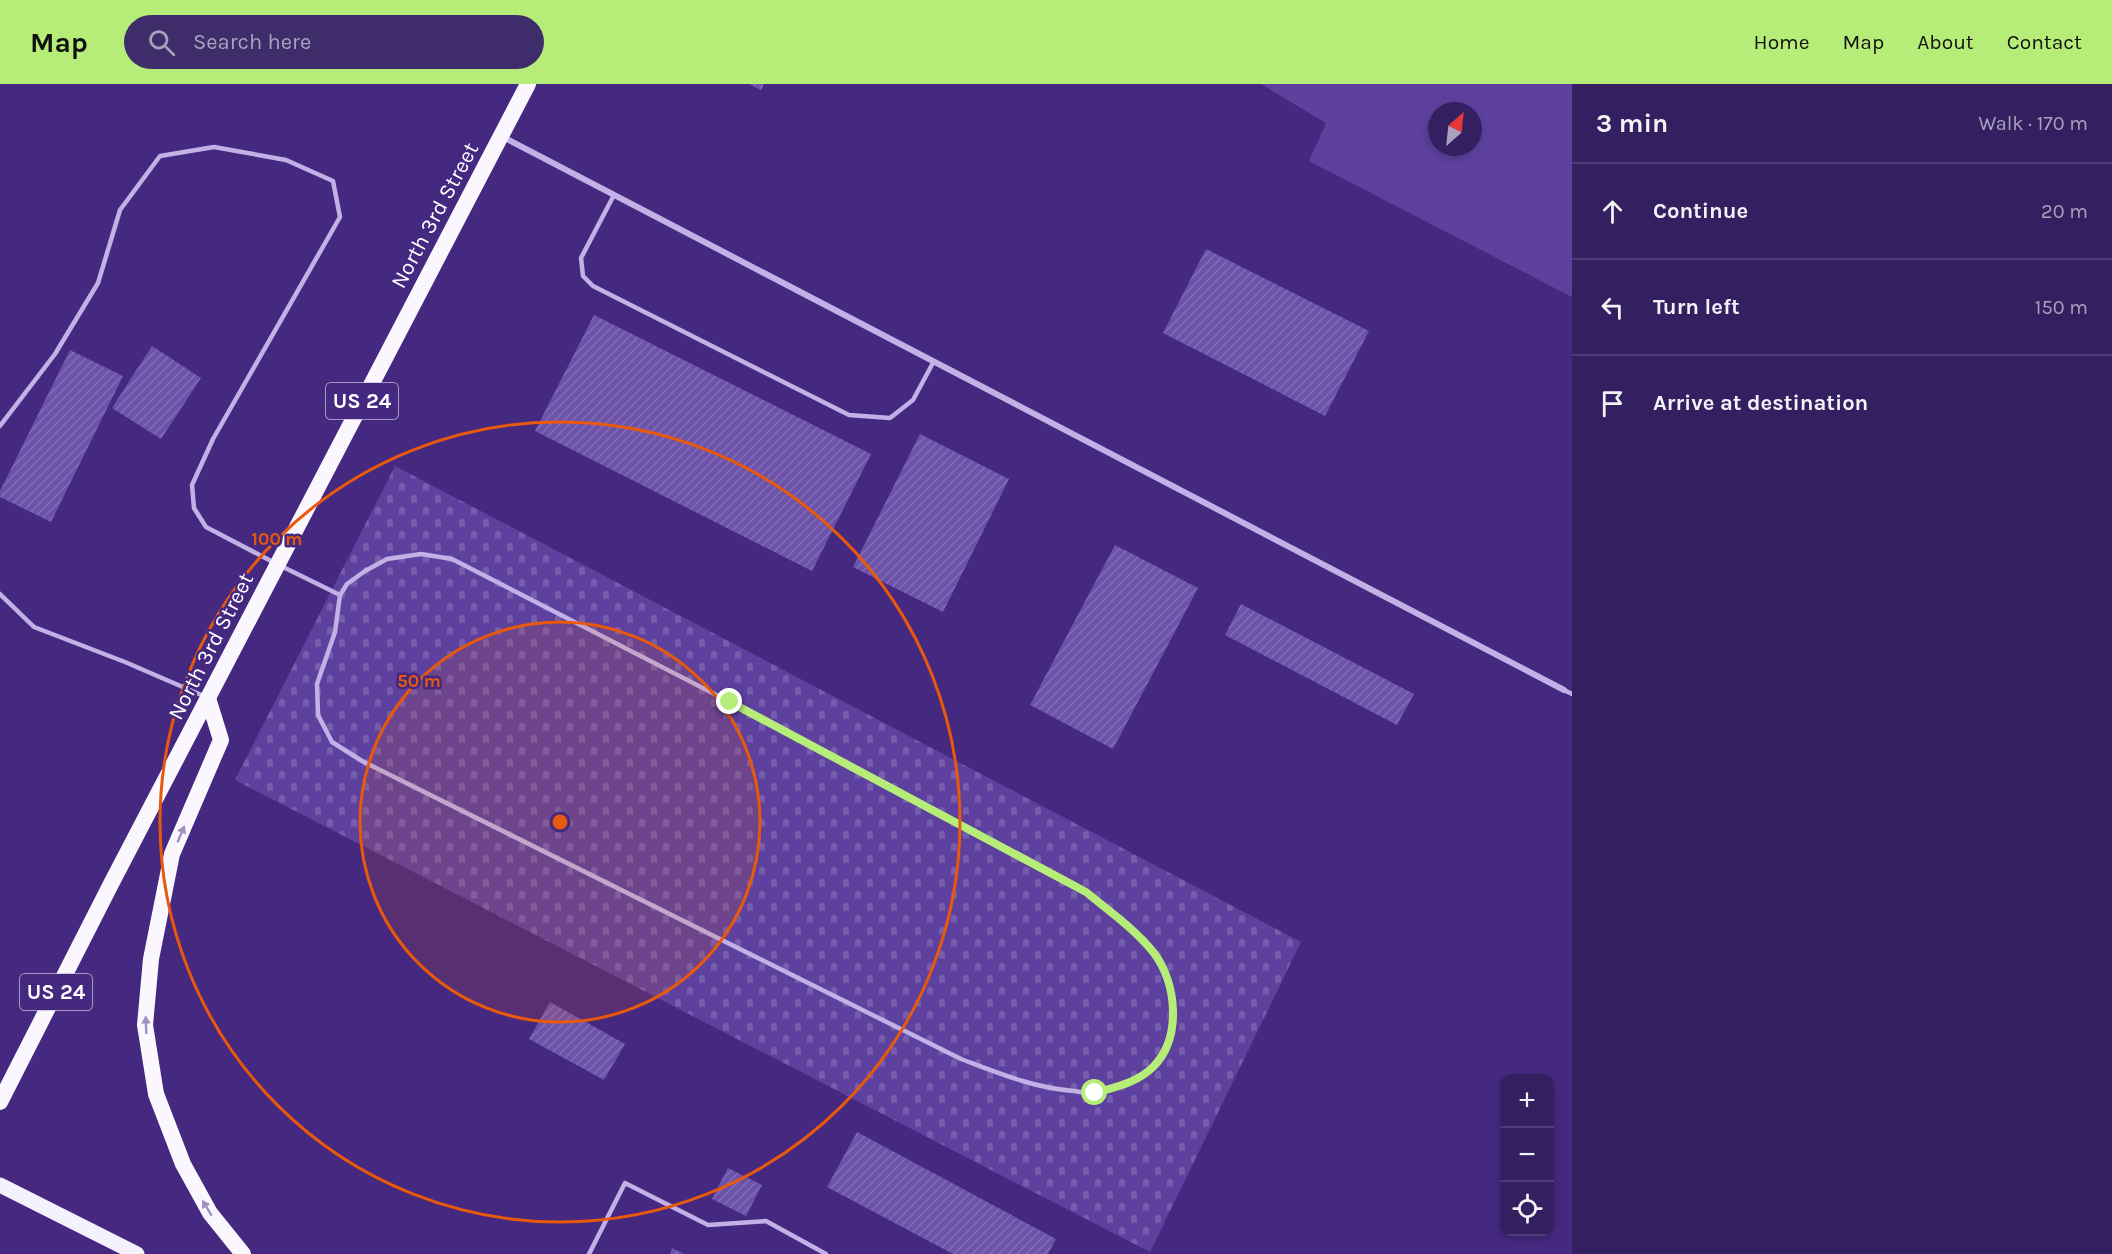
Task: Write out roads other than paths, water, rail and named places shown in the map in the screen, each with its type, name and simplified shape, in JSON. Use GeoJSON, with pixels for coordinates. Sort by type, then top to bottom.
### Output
{"type":"FeatureCollection","features":[{"type":"Feature","properties":{"kind":"highway","name":"North 3rd Street"},"geometry":{"type":"LineString","coordinates":[[0,1102],[277,564],[528,84]]}},
{"type":"Feature","properties":{"kind":"highway"},"geometry":{"type":"LineString","coordinates":[[208,698],[221,740],[172,854],[151,959],[145,1025],[156,1094],[183,1164],[210,1213],[243,1254]]}},
{"type":"Feature","properties":{"kind":"main road"},"geometry":{"type":"LineString","coordinates":[[0,1185],[137,1254]]}},
{"type":"Feature","properties":{"kind":"street"},"geometry":{"type":"LineString","coordinates":[[501,136],[1564,690]]}},
{"type":"Feature","properties":{"kind":"lane"},"geometry":{"type":"LineString","coordinates":[[0,426],[55,354],[98,283],[120,210],[160,156],[214,147],[286,160],[333,181],[340,217],[213,440],[192,485],[194,508],[206,527],[340,595]]}},
{"type":"Feature","properties":{"kind":"lane"},"geometry":{"type":"LineString","coordinates":[[614,195],[581,258],[583,276],[593,286],[849,415],[890,418],[913,400],[934,361]]}},
{"type":"Feature","properties":{"kind":"lane"},"geometry":{"type":"LineString","coordinates":[[421,554],[452,559],[730,702],[1026,859],[1086,892],[1128,926],[1154,954],[1169,984],[1174,1015],[1168,1046],[1153,1067],[1130,1083],[1095,1093],[1058,1090],[1019,1081],[961,1059],[362,761],[332,742],[318,716],[317,684],[335,632],[340,595],[347,584],[387,559],[421,554]]}},
{"type":"Feature","properties":{"kind":"lane"},"geometry":{"type":"LineString","coordinates":[[0,594],[34,627],[208,698]]}},
{"type":"Feature","properties":{"kind":"lane"},"geometry":{"type":"LineString","coordinates":[[1564,690],[1572,694]]}},
{"type":"Feature","properties":{"kind":"lane"},"geometry":{"type":"LineString","coordinates":[[589,1254],[625,1183],[708,1225],[766,1221],[826,1254]]}}]}
